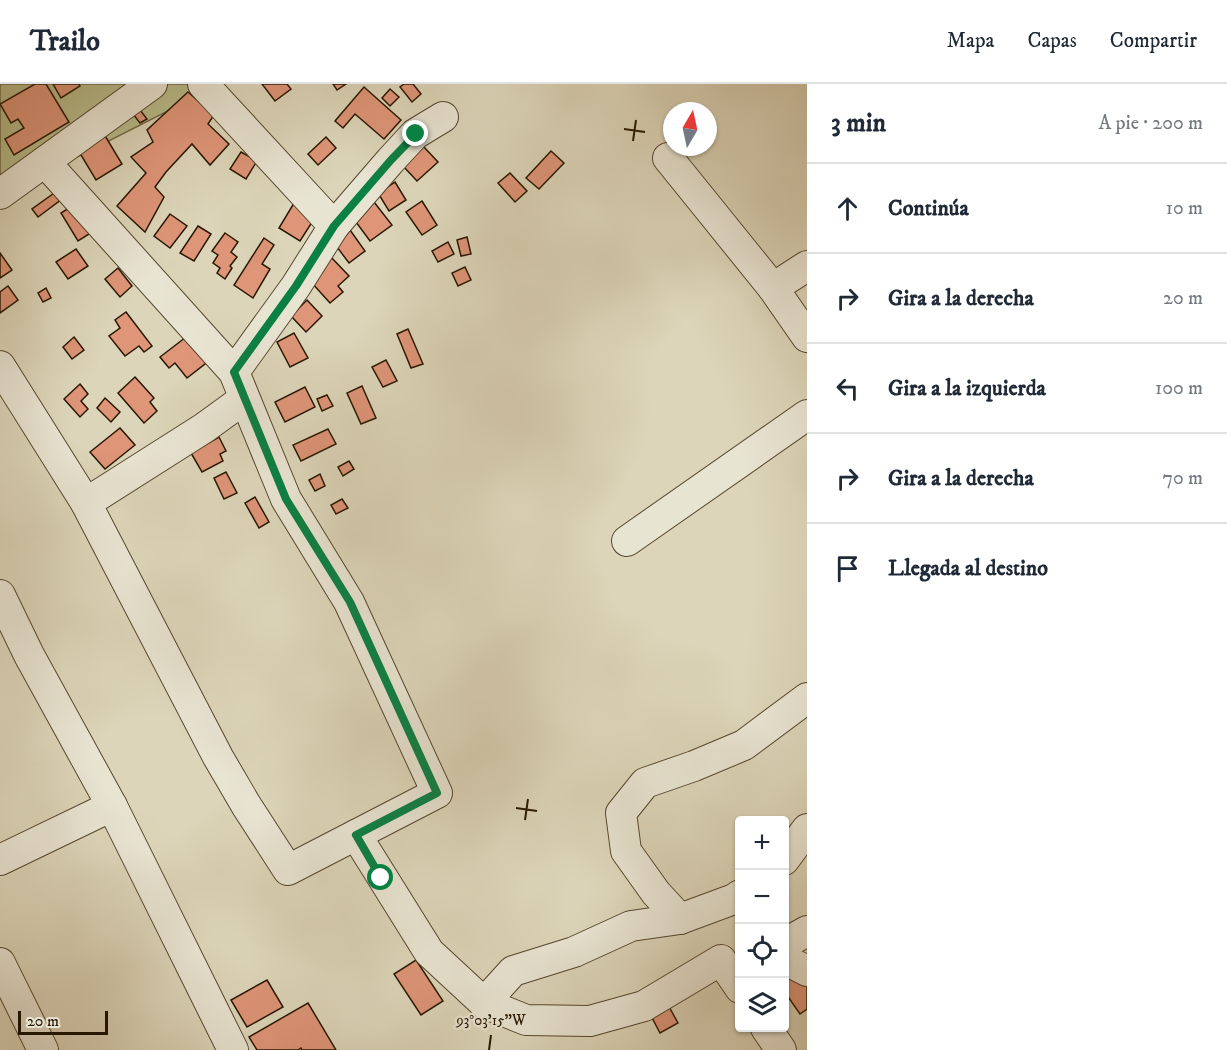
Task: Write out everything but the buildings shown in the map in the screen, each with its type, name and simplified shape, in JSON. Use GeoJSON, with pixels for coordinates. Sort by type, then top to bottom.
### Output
{"type":"FeatureCollection","features":[{"type":"Feature","properties":{"kind":"street"},"geometry":{"type":"LineString","coordinates":[[0,194],[153,84]]}},
{"type":"Feature","properties":{"kind":"street"},"geometry":{"type":"LineString","coordinates":[[203,84],[334,226]]}},
{"type":"Feature","properties":{"kind":"street"},"geometry":{"type":"LineString","coordinates":[[86,502],[204,428],[239,386],[296,286],[334,226],[416,134],[443,117]]}},
{"type":"Feature","properties":{"kind":"street"},"geometry":{"type":"LineString","coordinates":[[668,158],[773,288],[807,337]]}},
{"type":"Feature","properties":{"kind":"street"},"geometry":{"type":"LineString","coordinates":[[0,366],[86,502],[218,757],[288,870],[437,793],[350,602],[286,499],[239,386],[45,162]]}},
{"type":"Feature","properties":{"kind":"street"},"geometry":{"type":"LineString","coordinates":[[773,288],[807,266]]}},
{"type":"Feature","properties":{"kind":"street"},"geometry":{"type":"LineString","coordinates":[[627,541],[807,415]]}},
{"type":"Feature","properties":{"kind":"street"},"geometry":{"type":"LineString","coordinates":[[0,595],[29,655],[112,806],[233,1050]]}},
{"type":"Feature","properties":{"kind":"street"},"geometry":{"type":"LineString","coordinates":[[680,919],[656,893],[626,851],[621,813],[645,783],[744,745],[807,698]]}},
{"type":"Feature","properties":{"kind":"street"},"geometry":{"type":"LineString","coordinates":[[0,860],[112,806]]}},
{"type":"Feature","properties":{"kind":"street"},"geometry":{"type":"LineString","coordinates":[[789,853],[807,828]]}},
{"type":"Feature","properties":{"kind":"street"},"geometry":{"type":"LineString","coordinates":[[356,835],[429,952],[484,1003],[526,1020],[590,1021],[644,1006],[721,960],[735,976]]}},
{"type":"Feature","properties":{"kind":"street"},"geometry":{"type":"LineString","coordinates":[[484,1003],[513,971],[574,952],[631,926],[680,919],[735,898]]}},
{"type":"Feature","properties":{"kind":"street"},"geometry":{"type":"LineString","coordinates":[[789,941],[807,931]]}},
{"type":"Feature","properties":{"kind":"street"},"geometry":{"type":"LineString","coordinates":[[789,962],[807,971]]}},
{"type":"Feature","properties":{"kind":"street"},"geometry":{"type":"LineString","coordinates":[[0,963],[43,1050]]}},
{"type":"Feature","properties":{"kind":"street"},"geometry":{"type":"LineString","coordinates":[[769,1032],[781,1050]]}},
{"type":"Feature","properties":{"kind":"green space"},"geometry":{"type":"Polygon","coordinates":[[[0,84],[221,84],[0,196],[0,84]]]}},
{"type":"Feature","properties":{"kind":"route"},"geometry":{"type":"LineString","coordinates":[[381,878],[356,835],[437,793],[350,602],[286,499],[234,372],[296,286],[334,226],[416,134]]}}]}
